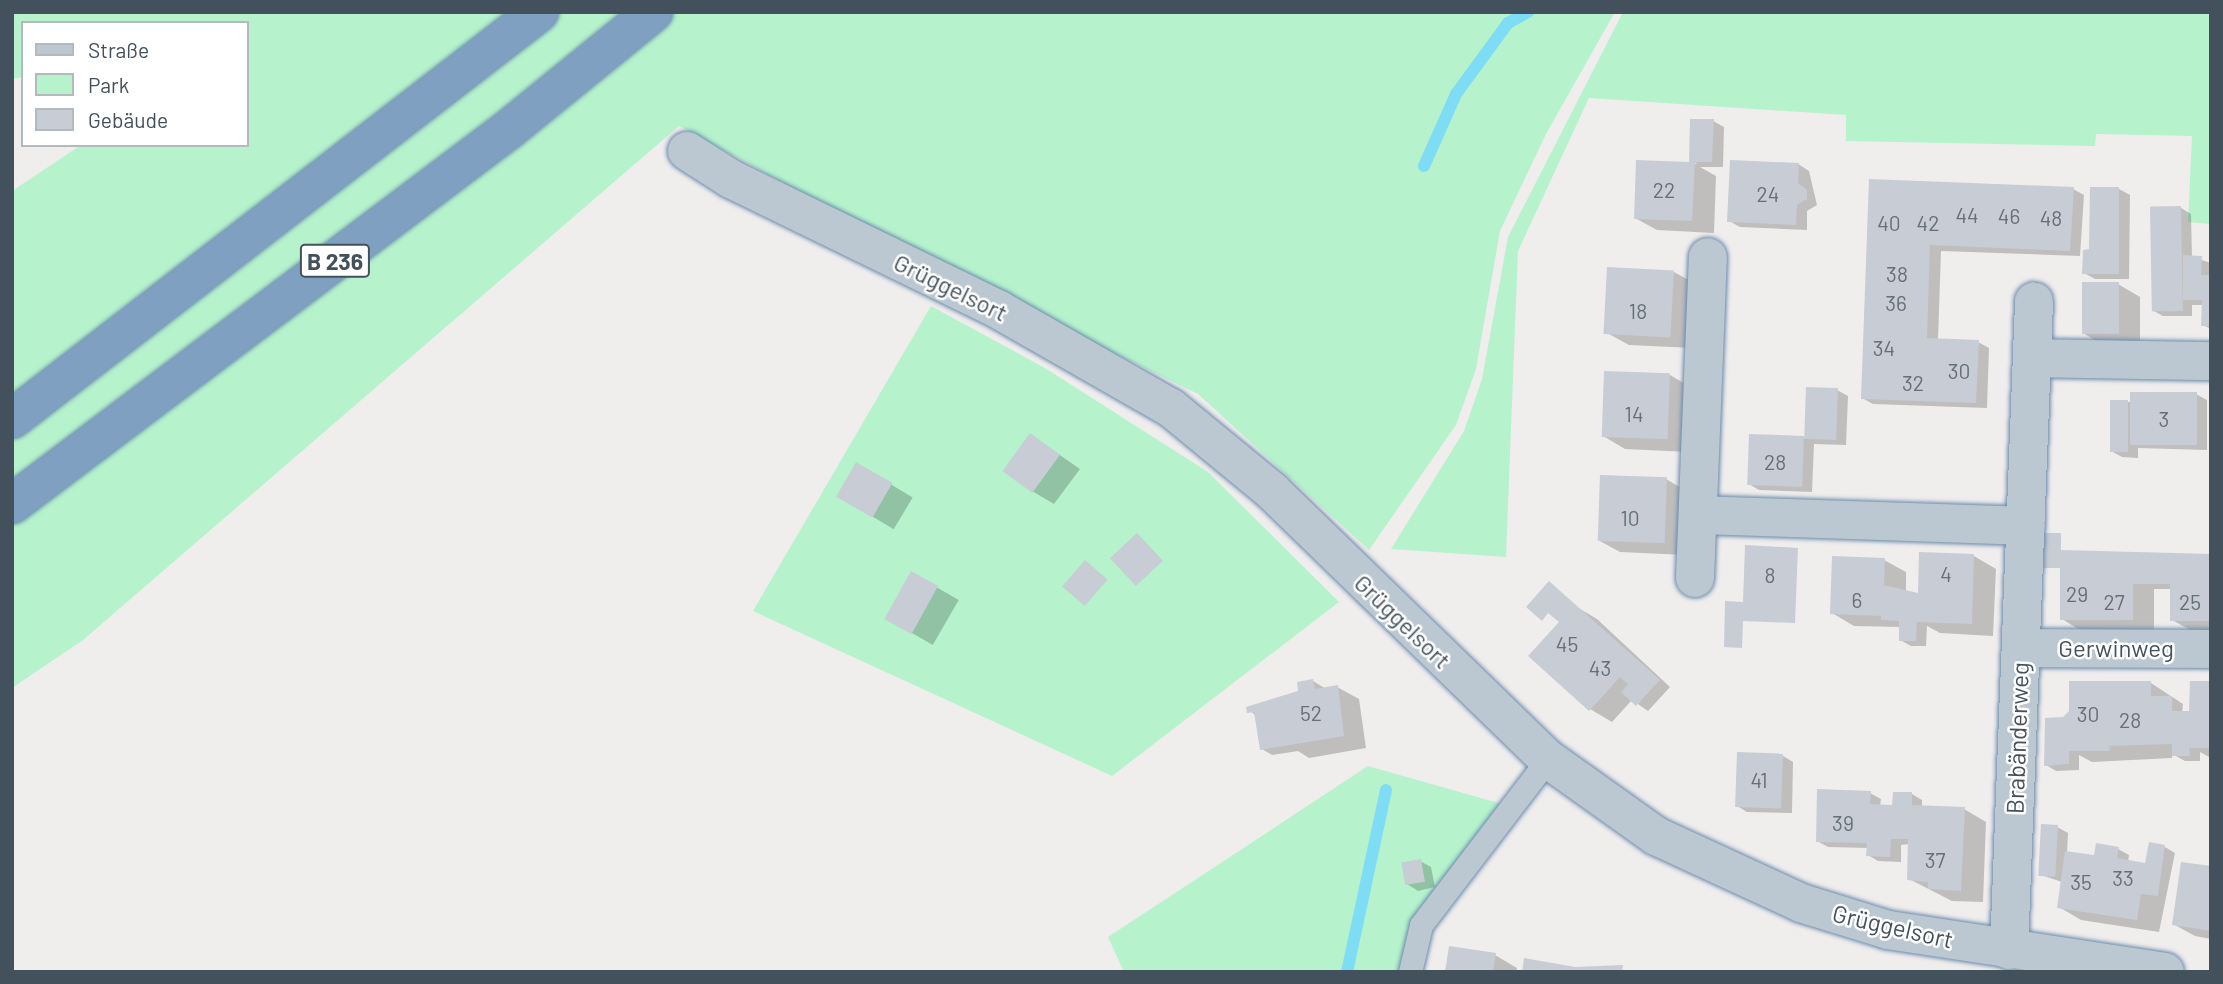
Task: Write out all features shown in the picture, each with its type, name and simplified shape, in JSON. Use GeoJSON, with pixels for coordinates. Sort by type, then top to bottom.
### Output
{"type":"FeatureCollection","features":[{"type":"Feature","properties":{"kind":"highway","name":"B 236"},"geometry":{"type":"LineString","coordinates":[[12,419],[539,12]]}},
{"type":"Feature","properties":{"kind":"highway","name":"B 236"},"geometry":{"type":"LineString","coordinates":[[12,504],[508,130],[653,12]]}},
{"type":"Feature","properties":{"kind":"street","name":"Grüggelsort"},"geometry":{"type":"LineString","coordinates":[[687,151],[731,179],[999,310],[1171,408],[1272,491],[1548,759],[1656,836],[1729,873],[1888,930],[2008,961],[2165,972]]}},
{"type":"Feature","properties":{"kind":"street"},"geometry":{"type":"LineString","coordinates":[[1695,578],[1708,257]]}},
{"type":"Feature","properties":{"kind":"street","name":"Brabänderweg"},"geometry":{"type":"LineString","coordinates":[[2008,961],[2034,301]]}},
{"type":"Feature","properties":{"kind":"street"},"geometry":{"type":"LineString","coordinates":[[2032,358],[2211,361]]}},
{"type":"Feature","properties":{"kind":"street"},"geometry":{"type":"LineString","coordinates":[[1699,515],[2026,526]]}},
{"type":"Feature","properties":{"kind":"street","name":"Gerwinweg"},"geometry":{"type":"LineString","coordinates":[[2021,648],[2211,649]]}},
{"type":"Feature","properties":{"kind":"lane"},"geometry":{"type":"LineString","coordinates":[[1410,972],[1421,925],[1548,759]]}},
{"type":"Feature","properties":{"kind":"green space"},"geometry":{"type":"Polygon","coordinates":[[[12,12],[1615,12],[1546,134],[1500,231],[1476,369],[1456,425],[1369,550],[1198,394],[950,273],[679,126],[83,640],[12,688],[12,191],[78,147],[248,147],[248,21],[21,21],[21,77],[12,79],[12,12]]]}},
{"type":"Feature","properties":{"kind":"green space"},"geometry":{"type":"Polygon","coordinates":[[[1623,12],[2211,12],[2211,224],[2188,222],[2192,136],[2096,134],[2095,146],[1846,141],[1846,115],[1589,98],[1518,251],[1506,557],[1391,549],[1464,431],[1482,379],[1508,237],[1623,12]]]}},
{"type":"Feature","properties":{"kind":"green space"},"geometry":{"type":"Polygon","coordinates":[[[931,306],[1045,368],[1208,472],[1339,602],[1112,776],[753,611],[931,306]]]}},
{"type":"Feature","properties":{"kind":"green space"},"geometry":{"type":"Polygon","coordinates":[[[1368,766],[1502,804],[1401,972],[1124,972],[1108,937],[1368,766]]]}},
{"type":"Feature","properties":{"kind":"building"},"geometry":{"type":"Polygon","coordinates":[[[1690,119],[1714,119],[1712,162],[1695,162],[1692,221],[1634,219],[1636,160],[1689,162],[1690,119]]]}},
{"type":"Feature","properties":{"kind":"building"},"geometry":{"type":"Polygon","coordinates":[[[1730,160],[1799,163],[1798,183],[1807,190],[1807,199],[1797,205],[1796,225],[1727,222],[1730,160]]]}},
{"type":"Feature","properties":{"kind":"building"},"geometry":{"type":"Polygon","coordinates":[[[1869,179],[2074,187],[2070,251],[1930,245],[1927,338],[1979,340],[1976,403],[1861,399],[1869,179]]]}},
{"type":"Feature","properties":{"kind":"building"},"geometry":{"type":"Polygon","coordinates":[[[2090,187],[2119,187],[2119,274],[2082,274],[2083,250],[2089,249],[2090,187]]]}},
{"type":"Feature","properties":{"kind":"building"},"geometry":{"type":"Polygon","coordinates":[[[2181,206],[2183,311],[2152,312],[2150,207],[2181,206]]]}},
{"type":"Feature","properties":{"kind":"building"},"geometry":{"type":"Polygon","coordinates":[[[2183,255],[2202,256],[2201,275],[2211,275],[2211,326],[2201,326],[2202,300],[2183,300],[2183,255]]]}},
{"type":"Feature","properties":{"kind":"building"},"geometry":{"type":"Polygon","coordinates":[[[1607,267],[1674,271],[1670,337],[1603,334],[1607,267]]]}},
{"type":"Feature","properties":{"kind":"building"},"geometry":{"type":"Polygon","coordinates":[[[2082,282],[2119,282],[2119,334],[2082,334],[2082,282]]]}},
{"type":"Feature","properties":{"kind":"building"},"geometry":{"type":"Polygon","coordinates":[[[1604,371],[1670,373],[1668,439],[1602,437],[1604,371]]]}},
{"type":"Feature","properties":{"kind":"building"},"geometry":{"type":"Polygon","coordinates":[[[1806,387],[1838,388],[1836,440],[1804,439],[1806,387]]]}},
{"type":"Feature","properties":{"kind":"building"},"geometry":{"type":"Polygon","coordinates":[[[2130,392],[2197,392],[2197,445],[2130,445],[2130,392]]]}},
{"type":"Feature","properties":{"kind":"building"},"geometry":{"type":"Polygon","coordinates":[[[2110,400],[2128,400],[2128,452],[2110,452],[2110,400]]]}},
{"type":"Feature","properties":{"kind":"building"},"geometry":{"type":"Polygon","coordinates":[[[1030,433],[1060,455],[1032,493],[1002,471],[1030,433]]]}},
{"type":"Feature","properties":{"kind":"building"},"geometry":{"type":"Polygon","coordinates":[[[1749,434],[1804,436],[1802,487],[1747,485],[1749,434]]]}},
{"type":"Feature","properties":{"kind":"building"},"geometry":{"type":"Polygon","coordinates":[[[856,462],[892,483],[872,518],[836,497],[856,462]]]}},
{"type":"Feature","properties":{"kind":"building"},"geometry":{"type":"Polygon","coordinates":[[[1600,475],[1667,477],[1665,543],[1598,541],[1600,475]]]}},
{"type":"Feature","properties":{"kind":"building"},"geometry":{"type":"Polygon","coordinates":[[[1137,533],[1163,561],[1136,586],[1110,558],[1137,533]]]}},
{"type":"Feature","properties":{"kind":"building"},"geometry":{"type":"Polygon","coordinates":[[[2038,533],[2061,533],[2061,550],[2211,554],[2211,621],[2170,621],[2170,584],[2133,584],[2133,620],[2060,620],[2060,568],[2036,568],[2038,533]]]}},
{"type":"Feature","properties":{"kind":"building"},"geometry":{"type":"Polygon","coordinates":[[[1745,545],[1798,548],[1795,623],[1743,621],[1742,648],[1724,647],[1725,601],[1743,602],[1745,545]]]}},
{"type":"Feature","properties":{"kind":"building"},"geometry":{"type":"Polygon","coordinates":[[[1919,552],[1974,554],[1972,624],[1917,622],[1916,641],[1899,641],[1899,621],[1881,620],[1881,616],[1830,614],[1832,556],[1885,558],[1884,585],[1918,593],[1919,552]]]}},
{"type":"Feature","properties":{"kind":"building"},"geometry":{"type":"Polygon","coordinates":[[[1085,560],[1108,580],[1085,606],[1062,586],[1085,560]]]}},
{"type":"Feature","properties":{"kind":"building"},"geometry":{"type":"Polygon","coordinates":[[[911,571],[938,586],[911,634],[884,619],[911,571]]]}},
{"type":"Feature","properties":{"kind":"building"},"geometry":{"type":"Polygon","coordinates":[[[1549,581],[1660,680],[1636,706],[1621,692],[1628,684],[1620,677],[1589,711],[1528,656],[1559,622],[1548,613],[1542,621],[1526,607],[1549,581]]]}},
{"type":"Feature","properties":{"kind":"building"},"geometry":{"type":"Polygon","coordinates":[[[1313,679],[1315,689],[1338,685],[1344,736],[1260,750],[1254,712],[1247,713],[1246,707],[1298,691],[1297,682],[1313,679]]]}},
{"type":"Feature","properties":{"kind":"building"},"geometry":{"type":"Polygon","coordinates":[[[2069,681],[2151,681],[2151,696],[2172,696],[2172,711],[2189,711],[2190,681],[2211,681],[2211,748],[2189,748],[2190,756],[2172,756],[2172,744],[2109,746],[2110,751],[2069,751],[2069,764],[2044,766],[2045,718],[2063,717],[2069,711],[2069,681]]]}},
{"type":"Feature","properties":{"kind":"building"},"geometry":{"type":"Polygon","coordinates":[[[1737,752],[1783,754],[1781,809],[1735,807],[1737,752]]]}},
{"type":"Feature","properties":{"kind":"building"},"geometry":{"type":"Polygon","coordinates":[[[1817,789],[1871,791],[1870,804],[1892,805],[1893,792],[1912,792],[1912,805],[1965,807],[1961,891],[1928,889],[1928,882],[1907,880],[1908,839],[1891,839],[1890,857],[1866,856],[1867,843],[1816,842],[1817,789]]]}},
{"type":"Feature","properties":{"kind":"building"},"geometry":{"type":"Polygon","coordinates":[[[2041,824],[2058,825],[2055,877],[2038,876],[2041,824]]]}},
{"type":"Feature","properties":{"kind":"building"},"geometry":{"type":"Polygon","coordinates":[[[2149,842],[2165,845],[2158,896],[2141,894],[2137,920],[2057,908],[2065,851],[2094,855],[2096,843],[2119,847],[2117,858],[2145,863],[2149,842]]]}},
{"type":"Feature","properties":{"kind":"building"},"geometry":{"type":"Polygon","coordinates":[[[1421,859],[1425,882],[1405,885],[1401,862],[1421,859]]]}},
{"type":"Feature","properties":{"kind":"building"},"geometry":{"type":"Polygon","coordinates":[[[2181,862],[2211,866],[2211,931],[2172,925],[2181,862]]]}},
{"type":"Feature","properties":{"kind":"building"},"geometry":{"type":"Polygon","coordinates":[[[1449,946],[1496,953],[1493,972],[1445,972],[1449,946]]]}},
{"type":"Feature","properties":{"kind":"building"},"geometry":{"type":"Polygon","coordinates":[[[1524,958],[1575,967],[1623,965],[1622,972],[1522,972],[1524,958]]]}},
{"type":"Feature","properties":{"kind":"waterway"},"geometry":{"type":"LineString","coordinates":[[1424,166],[1456,94],[1508,23],[1528,12]]}},
{"type":"Feature","properties":{"kind":"waterway"},"geometry":{"type":"LineString","coordinates":[[1347,972],[1386,790]]}}]}
